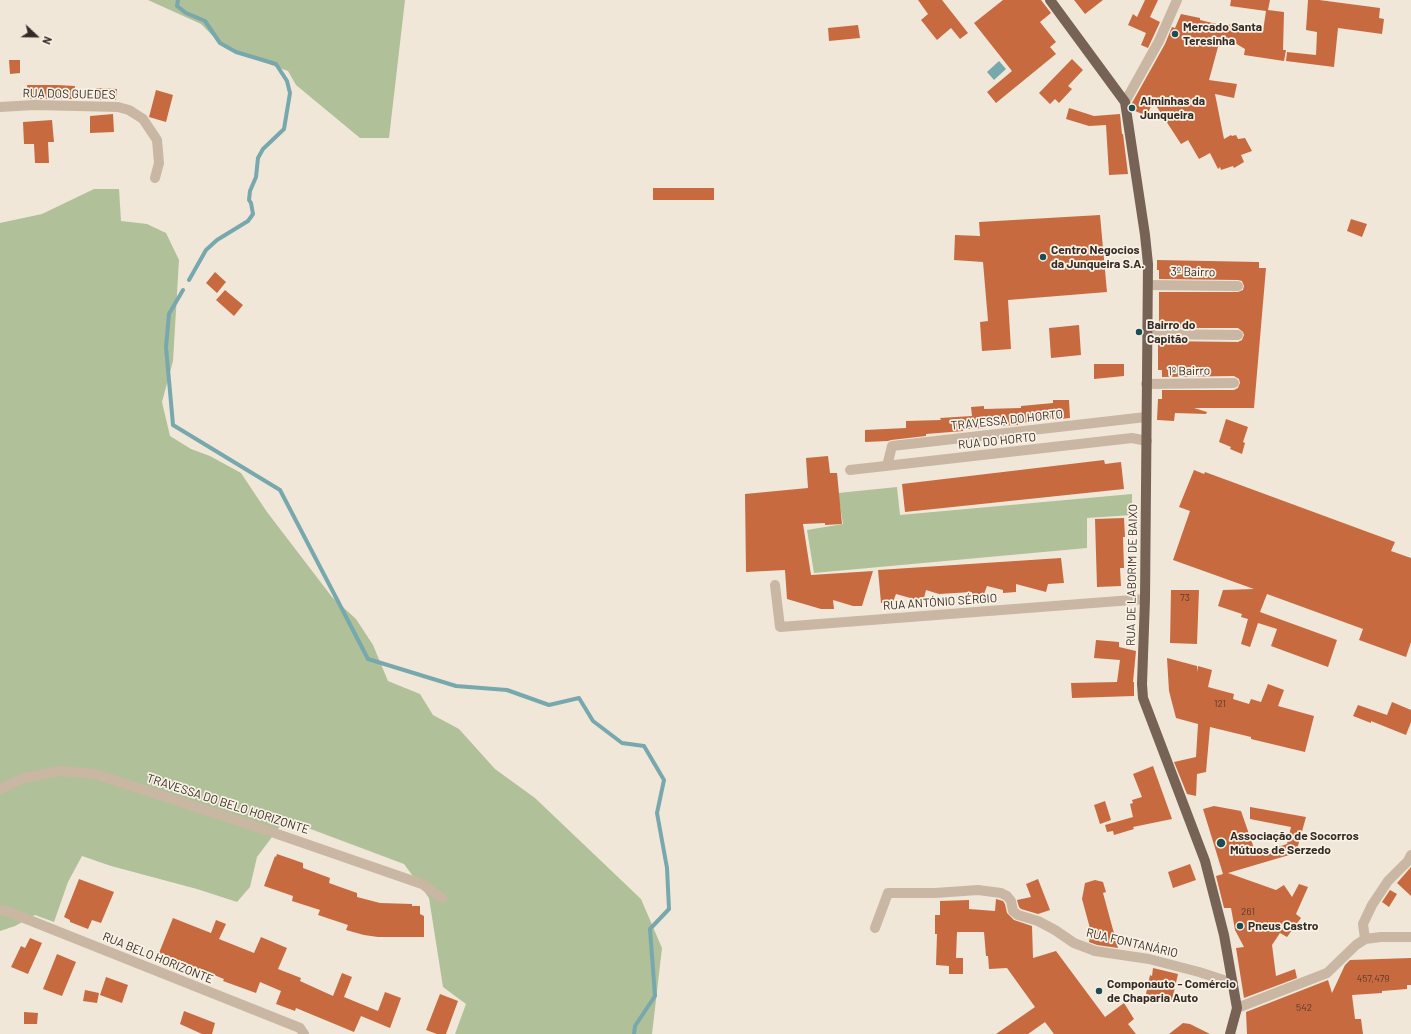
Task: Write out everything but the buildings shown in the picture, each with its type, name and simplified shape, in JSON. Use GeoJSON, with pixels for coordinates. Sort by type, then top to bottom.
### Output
{"type":"FeatureCollection","features":[{"type":"Feature","properties":{"kind":"main road"},"geometry":{"type":"LineString","coordinates":[[1050,0],[1125,102]]}},
{"type":"Feature","properties":{"kind":"main road","name":"RUA DE LABORIM DE BAIXO"},"geometry":{"type":"LineString","coordinates":[[1125,102],[1148,264],[1143,698],[1205,861],[1222,927],[1237,1008],[1230,1034]]}},
{"type":"Feature","properties":{"kind":"street"},"geometry":{"type":"LineString","coordinates":[[1125,102],[1159,41],[1178,0]]}},
{"type":"Feature","properties":{"kind":"street","name":"RUA DOS GUEDES"},"geometry":{"type":"LineString","coordinates":[[0,107],[34,105],[118,106],[129,110],[143,119],[157,140],[159,163],[155,178]]}},
{"type":"Feature","properties":{"kind":"street","name":"3º Bairro"},"geometry":{"type":"LineString","coordinates":[[1148,285],[1238,286]]}},
{"type":"Feature","properties":{"kind":"street"},"geometry":{"type":"LineString","coordinates":[[1147,334],[1238,335]]}},
{"type":"Feature","properties":{"kind":"street","name":"1º Bairro"},"geometry":{"type":"LineString","coordinates":[[1146,384],[1234,383]]}},
{"type":"Feature","properties":{"kind":"street","name":"TRAVESSA DO HORTO"},"geometry":{"type":"LineString","coordinates":[[887,466],[892,446],[1146,417]]}},
{"type":"Feature","properties":{"kind":"street","name":"RUA DO HORTO"},"geometry":{"type":"LineString","coordinates":[[850,470],[1132,438],[1147,441]]}},
{"type":"Feature","properties":{"kind":"street","name":"RUA ANTÓNIO SÉRGIO"},"geometry":{"type":"LineString","coordinates":[[775,585],[780,627],[1145,599]]}},
{"type":"Feature","properties":{"kind":"street","name":"TRAVESSA DO BELO HORIZONTE"},"geometry":{"type":"LineString","coordinates":[[0,789],[24,778],[60,771],[96,774],[250,824],[422,884],[442,898]]}},
{"type":"Feature","properties":{"kind":"street"},"geometry":{"type":"LineString","coordinates":[[1365,940],[1363,924],[1372,905],[1388,881],[1408,861],[1411,855]]}},
{"type":"Feature","properties":{"kind":"street","name":"RUA FONTANÁRIO"},"geometry":{"type":"LineString","coordinates":[[875,928],[888,893],[935,893],[978,890],[1001,892],[1011,901],[1013,910],[1018,915],[1038,921],[1074,943],[1095,951],[1156,961],[1199,972],[1233,983]]}},
{"type":"Feature","properties":{"kind":"street","name":"RUA BELO HORIZONTE"},"geometry":{"type":"LineString","coordinates":[[0,910],[9,912],[300,1028],[304,1034]]}},
{"type":"Feature","properties":{"kind":"street"},"geometry":{"type":"LineString","coordinates":[[1237,1008],[1327,973],[1356,945],[1365,940],[1381,937],[1411,937]]}},
{"type":"Feature","properties":{"kind":"green space"},"geometry":{"type":"Polygon","coordinates":[[[148,0],[405,0],[389,138],[360,138],[296,85],[288,71],[225,48],[201,24],[148,0]]]}},
{"type":"Feature","properties":{"kind":"green space"},"geometry":{"type":"Polygon","coordinates":[[[94,189],[119,189],[121,221],[147,224],[166,233],[179,260],[173,361],[162,402],[170,436],[191,449],[210,456],[241,473],[267,512],[332,597],[356,619],[373,645],[388,681],[420,694],[433,715],[459,729],[495,769],[535,798],[641,899],[662,948],[652,1034],[455,1034],[466,1004],[443,987],[429,898],[404,864],[308,828],[284,821],[257,857],[250,887],[237,902],[197,889],[111,866],[82,856],[68,882],[54,922],[35,915],[15,926],[0,931],[0,223],[42,214],[94,189]]]}},
{"type":"Feature","properties":{"kind":"green space"},"geometry":{"type":"Polygon","coordinates":[[[897,487],[900,515],[1132,494],[1132,515],[1087,518],[1087,548],[814,573],[807,530],[843,524],[838,493],[897,487]]]}},
{"type":"Feature","properties":{"kind":"water"},"geometry":{"type":"Polygon","coordinates":[[[999,61],[1006,69],[994,80],[987,72],[999,61]]]}},
{"type":"Feature","properties":{"kind":"waterway"},"geometry":{"type":"LineString","coordinates":[[178,0],[177,6],[186,13],[205,21],[220,43],[236,52],[276,64],[287,81],[290,93],[284,129],[263,149],[258,158],[256,177],[250,191],[249,200],[253,214],[248,221],[217,240],[206,250],[189,280]]}},
{"type":"Feature","properties":{"kind":"waterway"},"geometry":{"type":"LineString","coordinates":[[183,290],[169,314],[166,347],[173,425],[280,490],[368,659],[456,686],[507,690],[549,705],[579,698],[593,721],[622,743],[644,746],[664,780],[657,813],[667,868],[669,909],[650,929],[655,996],[635,1026],[634,1034]]}},
{"type":"Feature","properties":{"kind":"place","name":"Mercado Santa Teresinha"},"geometry":{"type":"Point","coordinates":[1175,34]}},
{"type":"Feature","properties":{"kind":"place","name":"Alminhas da Junqueira"},"geometry":{"type":"Point","coordinates":[1132,108]}},
{"type":"Feature","properties":{"kind":"place","name":"Centro Negocios da Junqueira S.A."},"geometry":{"type":"Point","coordinates":[1043,257]}},
{"type":"Feature","properties":{"kind":"place","name":"Bairro do Capitão"},"geometry":{"type":"Point","coordinates":[1139,332]}},
{"type":"Feature","properties":{"kind":"place","name":"Associação de Socorros Mútuos de Serzedo"},"geometry":{"type":"Point","coordinates":[1221,843]}},
{"type":"Feature","properties":{"kind":"place","name":"Pneus Castro"},"geometry":{"type":"Point","coordinates":[1240,926]}},
{"type":"Feature","properties":{"kind":"place","name":"Componauto - Comércio de Chaparia Auto"},"geometry":{"type":"Point","coordinates":[1099,991]}}]}
